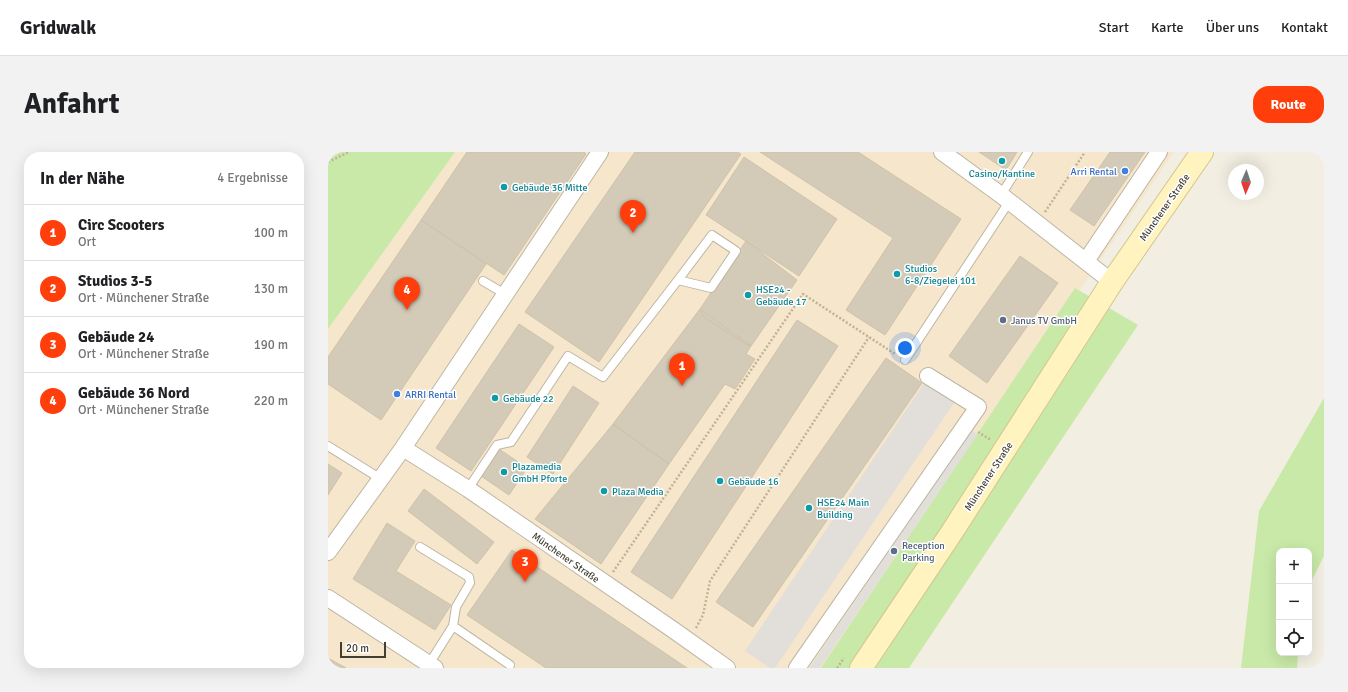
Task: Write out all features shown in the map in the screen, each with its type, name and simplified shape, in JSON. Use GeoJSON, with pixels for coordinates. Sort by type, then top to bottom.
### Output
{"type":"FeatureCollection","features":[{"type":"Feature","properties":{"kind":"main road","name":"Münchener Straße"},"geometry":{"type":"LineString","coordinates":[[861,668],[952,532],[1112,282],[1202,152]]}},
{"type":"Feature","properties":{"kind":"street"},"geometry":{"type":"LineString","coordinates":[[328,552],[403,448],[600,152]]}},
{"type":"Feature","properties":{"kind":"street"},"geometry":{"type":"LineString","coordinates":[[942,152],[1038,223],[1112,282]]}},
{"type":"Feature","properties":{"kind":"street"},"geometry":{"type":"LineString","coordinates":[[1086,261],[1159,152]]}},
{"type":"Feature","properties":{"kind":"street"},"geometry":{"type":"LineString","coordinates":[[797,668],[978,407],[928,376]]}},
{"type":"Feature","properties":{"kind":"street","name":"Münchener Straße"},"geometry":{"type":"LineString","coordinates":[[403,448],[468,489],[605,584],[672,628],[727,668]]}},
{"type":"Feature","properties":{"kind":"street"},"geometry":{"type":"LineString","coordinates":[[328,598],[432,666]]}},
{"type":"Feature","properties":{"kind":"lane"},"geometry":{"type":"LineString","coordinates":[[905,360],[1005,198],[1028,152]]}},
{"type":"Feature","properties":{"kind":"lane"},"geometry":{"type":"LineString","coordinates":[[468,489],[496,445],[511,442],[568,356],[603,377],[712,235],[736,251],[711,288],[678,280]]}},
{"type":"Feature","properties":{"kind":"lane"},"geometry":{"type":"LineString","coordinates":[[483,281],[505,294]]}},
{"type":"Feature","properties":{"kind":"lane"},"geometry":{"type":"LineString","coordinates":[[328,446],[381,479]]}},
{"type":"Feature","properties":{"kind":"lane"},"geometry":{"type":"LineString","coordinates":[[420,547],[469,577],[470,583],[456,607],[453,626],[432,666]]}},
{"type":"Feature","properties":{"kind":"lane"},"geometry":{"type":"LineString","coordinates":[[453,626],[510,665]]}},
{"type":"Feature","properties":{"kind":"path"},"geometry":{"type":"LineString","coordinates":[[328,162],[349,152]]}},
{"type":"Feature","properties":{"kind":"path"},"geometry":{"type":"LineString","coordinates":[[1038,223],[1085,152]]}},
{"type":"Feature","properties":{"kind":"path"},"geometry":{"type":"LineString","coordinates":[[605,584],[803,294],[905,360]]}},
{"type":"Feature","properties":{"kind":"path"},"geometry":{"type":"LineString","coordinates":[[694,630],[703,615],[710,581],[869,337]]}},
{"type":"Feature","properties":{"kind":"shaded area"},"geometry":{"type":"Polygon","coordinates":[[[328,152],[1174,152],[822,668],[328,668],[328,152]]]}},
{"type":"Feature","properties":{"kind":"shaded area"},"geometry":{"type":"Polygon","coordinates":[[[926,380],[956,400],[775,668],[770,668],[745,651],[926,380]]]}},
{"type":"Feature","properties":{"kind":"shaded area","name":"Reception Parking"},"geometry":{"type":"Polygon","coordinates":[[[971,430],[978,434],[820,668],[809,668],[971,430]]]}},
{"type":"Feature","properties":{"kind":"green space"},"geometry":{"type":"Polygon","coordinates":[[[328,152],[455,152],[328,329],[328,152]]]}},
{"type":"Feature","properties":{"kind":"green space"},"geometry":{"type":"Polygon","coordinates":[[[1075,288],[1138,325],[909,668],[821,668],[1075,288]]]}},
{"type":"Feature","properties":{"kind":"green space"},"geometry":{"type":"Polygon","coordinates":[[[1324,398],[1324,556],[1312,580],[1312,548],[1276,548],[1276,656],[1298,656],[1297,668],[1241,668],[1259,511],[1324,398]]]}},
{"type":"Feature","properties":{"kind":"building","name":"Gebäude 36 Mitte"},"geometry":{"type":"Polygon","coordinates":[[[467,152],[584,152],[586,154],[504,275],[421,220],[467,152]]]}},
{"type":"Feature","properties":{"kind":"building"},"geometry":{"type":"Polygon","coordinates":[[[635,152],[737,152],[741,154],[599,362],[525,312],[635,152]]]}},
{"type":"Feature","properties":{"kind":"building","name":"Studios 6-8/Ziegelei 101"},"geometry":{"type":"Polygon","coordinates":[[[760,152],[858,152],[961,219],[885,335],[846,310],[893,238],[760,152]]]}},
{"type":"Feature","properties":{"kind":"building","name":"Casino/Kantine"},"geometry":{"type":"Polygon","coordinates":[[[979,152],[1017,152],[1006,170],[979,152]]]}},
{"type":"Feature","properties":{"kind":"building"},"geometry":{"type":"Polygon","coordinates":[[[1110,152],[1145,152],[1094,226],[1070,210],[1110,152]]]}},
{"type":"Feature","properties":{"kind":"building"},"geometry":{"type":"Polygon","coordinates":[[[744,157],[837,219],[799,276],[706,215],[744,157]]]}},
{"type":"Feature","properties":{"kind":"building"},"geometry":{"type":"Polygon","coordinates":[[[421,220],[486,264],[381,420],[328,384],[328,357],[421,220]]]}},
{"type":"Feature","properties":{"kind":"building","name":"HSE24 - Gebäude 17"},"geometry":{"type":"Polygon","coordinates":[[[746,241],[797,280],[751,346],[747,345],[704,317],[700,309],[746,241]]]}},
{"type":"Feature","properties":{"kind":"building"},"geometry":{"type":"Polygon","coordinates":[[[1020,256],[1058,283],[987,383],[949,356],[1020,256]]]}},
{"type":"Feature","properties":{"kind":"building"},"geometry":{"type":"Polygon","coordinates":[[[700,309],[751,346],[746,354],[755,359],[735,389],[725,384],[669,464],[613,424],[700,309]]]}},
{"type":"Feature","properties":{"kind":"building","name":"Gebäude 16"},"geometry":{"type":"Polygon","coordinates":[[[797,320],[838,346],[672,599],[631,572],[797,320]]]}},
{"type":"Feature","properties":{"kind":"building","name":"Gebäude 22"},"geometry":{"type":"Polygon","coordinates":[[[519,324],[554,347],[471,471],[436,448],[519,324]]]}},
{"type":"Feature","properties":{"kind":"building","name":"HSE24 Main Building"},"geometry":{"type":"Polygon","coordinates":[[[886,358],[922,383],[753,627],[716,602],[886,358]]]}},
{"type":"Feature","properties":{"kind":"building"},"geometry":{"type":"Polygon","coordinates":[[[573,386],[599,403],[553,474],[527,457],[573,386]]]}},
{"type":"Feature","properties":{"kind":"building","name":"Plaza Media"},"geometry":{"type":"Polygon","coordinates":[[[613,424],[669,464],[601,564],[535,519],[613,424]]]}},
{"type":"Feature","properties":{"kind":"building","name":"Plazamedia GmbH Pforte"},"geometry":{"type":"Polygon","coordinates":[[[499,449],[527,468],[509,495],[481,476],[499,449]]]}},
{"type":"Feature","properties":{"kind":"building"},"geometry":{"type":"Polygon","coordinates":[[[328,464],[342,473],[328,495],[328,464]]]}},
{"type":"Feature","properties":{"kind":"building"},"geometry":{"type":"Polygon","coordinates":[[[424,489],[494,542],[477,564],[408,511],[424,489]]]}},
{"type":"Feature","properties":{"kind":"building"},"geometry":{"type":"Polygon","coordinates":[[[387,523],[415,541],[396,571],[451,605],[435,630],[353,579],[387,523]]]}},
{"type":"Feature","properties":{"kind":"building"},"geometry":{"type":"Polygon","coordinates":[[[512,550],[687,668],[546,668],[467,615],[512,550]]]}},
{"type":"Feature","properties":{"kind":"building"},"geometry":{"type":"Polygon","coordinates":[[[328,658],[346,668],[328,668],[328,658]]]}},
{"type":"Feature","properties":{"kind":"place","name":"Casino/Kantine"},"geometry":{"type":"Point","coordinates":[1002,161]}},
{"type":"Feature","properties":{"kind":"place","name":"Arri Rental"},"geometry":{"type":"Point","coordinates":[1125,171]}},
{"type":"Feature","properties":{"kind":"place","name":"Gebäude 36 Mitte"},"geometry":{"type":"Point","coordinates":[504,187]}},
{"type":"Feature","properties":{"kind":"place","name":"Studios 3-5"},"geometry":{"type":"Point","coordinates":[633,233]}},
{"type":"Feature","properties":{"kind":"place","name":"Studios 6-8/Ziegelei 101"},"geometry":{"type":"Point","coordinates":[897,274]}},
{"type":"Feature","properties":{"kind":"place","name":"HSE24 - Gebäude 17"},"geometry":{"type":"Point","coordinates":[748,295]}},
{"type":"Feature","properties":{"kind":"place","name":"Gebäude 36 Nord"},"geometry":{"type":"Point","coordinates":[407,310]}},
{"type":"Feature","properties":{"kind":"place","name":"Janus TV GmbH"},"geometry":{"type":"Point","coordinates":[1003,320]}},
{"type":"Feature","properties":{"kind":"place","name":"Circ Scooters"},"geometry":{"type":"Point","coordinates":[682,386]}},
{"type":"Feature","properties":{"kind":"place","name":"ARRI Rental"},"geometry":{"type":"Point","coordinates":[397,394]}},
{"type":"Feature","properties":{"kind":"place","name":"Gebäude 22"},"geometry":{"type":"Point","coordinates":[495,398]}},
{"type":"Feature","properties":{"kind":"place","name":"Plazamedia GmbH Pforte"},"geometry":{"type":"Point","coordinates":[504,472]}},
{"type":"Feature","properties":{"kind":"place","name":"Gebäude 16"},"geometry":{"type":"Point","coordinates":[720,481]}},
{"type":"Feature","properties":{"kind":"place","name":"Plaza Media"},"geometry":{"type":"Point","coordinates":[604,491]}},
{"type":"Feature","properties":{"kind":"place","name":"HSE24 Main Building"},"geometry":{"type":"Point","coordinates":[809,508]}},
{"type":"Feature","properties":{"kind":"place","name":"Reception Parking"},"geometry":{"type":"Point","coordinates":[894,551]}},
{"type":"Feature","properties":{"kind":"place","name":"Gebäude 24"},"geometry":{"type":"Point","coordinates":[525,582]}}]}
